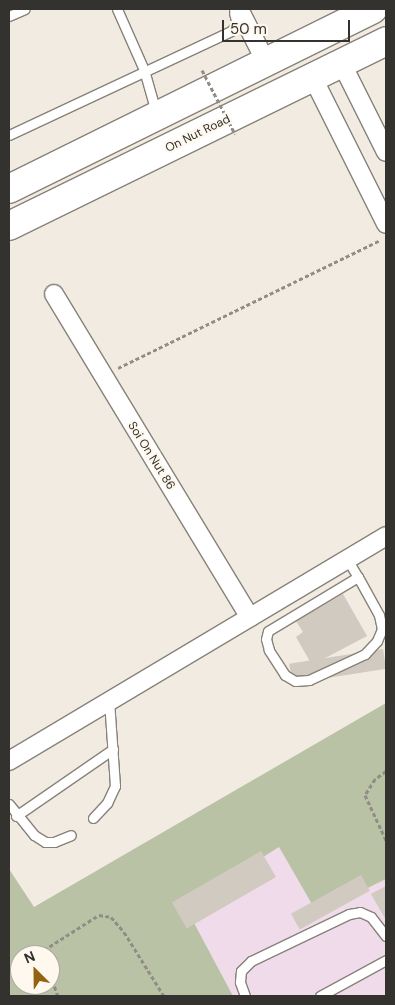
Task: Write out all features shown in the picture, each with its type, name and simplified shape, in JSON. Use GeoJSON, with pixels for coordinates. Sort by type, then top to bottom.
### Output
{"type":"FeatureCollection","features":[{"type":"Feature","properties":{"kind":"main road"},"geometry":{"type":"LineString","coordinates":[[9,190],[371,9]]}},
{"type":"Feature","properties":{"kind":"main road"},"geometry":{"type":"LineString","coordinates":[[324,32],[342,64]]}},
{"type":"Feature","properties":{"kind":"main road","name":"On Nut Road"},"geometry":{"type":"LineString","coordinates":[[9,226],[386,41]]}},
{"type":"Feature","properties":{"kind":"main road"},"geometry":{"type":"LineString","coordinates":[[296,46],[313,78]]}},
{"type":"Feature","properties":{"kind":"street"},"geometry":{"type":"LineString","coordinates":[[239,9],[266,62]]}},
{"type":"Feature","properties":{"kind":"street"},"geometry":{"type":"LineString","coordinates":[[342,64],[386,152]]}},
{"type":"Feature","properties":{"kind":"street"},"geometry":{"type":"LineString","coordinates":[[313,78],[383,232]]}},
{"type":"Feature","properties":{"kind":"street","name":"Soi On Nut 86"},"geometry":{"type":"LineString","coordinates":[[54,294],[101,376],[250,617]]}},
{"type":"Feature","properties":{"kind":"street"},"geometry":{"type":"LineString","coordinates":[[9,761],[386,536]]}},
{"type":"Feature","properties":{"kind":"lane"},"geometry":{"type":"LineString","coordinates":[[9,16],[25,9]]}},
{"type":"Feature","properties":{"kind":"lane"},"geometry":{"type":"LineString","coordinates":[[117,9],[144,70],[157,115]]}},
{"type":"Feature","properties":{"kind":"lane"},"geometry":{"type":"LineString","coordinates":[[9,135],[144,70],[231,31],[237,24],[232,9]]}},
{"type":"Feature","properties":{"kind":"lane"},"geometry":{"type":"LineString","coordinates":[[347,559],[358,577],[379,615],[382,629],[377,641],[365,654],[309,680],[295,681],[286,675],[269,650],[268,632],[358,577]]}},
{"type":"Feature","properties":{"kind":"lane"},"geometry":{"type":"LineString","coordinates":[[93,818],[107,802],[115,786],[109,700]]}},
{"type":"Feature","properties":{"kind":"lane"},"geometry":{"type":"LineString","coordinates":[[16,816],[113,749]]}},
{"type":"Feature","properties":{"kind":"lane"},"geometry":{"type":"LineString","coordinates":[[9,804],[16,816],[34,835],[45,842],[54,842],[70,835]]}},
{"type":"Feature","properties":{"kind":"lane"},"geometry":{"type":"LineString","coordinates":[[246,996],[240,982],[241,971],[251,961],[349,914],[360,912],[371,917],[386,936]]}},
{"type":"Feature","properties":{"kind":"lane"},"geometry":{"type":"LineString","coordinates":[[320,996],[386,960]]}},
{"type":"Feature","properties":{"kind":"path"},"geometry":{"type":"LineString","coordinates":[[202,70],[235,134]]}},
{"type":"Feature","properties":{"kind":"path"},"geometry":{"type":"LineString","coordinates":[[101,376],[383,232]]}},
{"type":"Feature","properties":{"kind":"path"},"geometry":{"type":"LineString","coordinates":[[386,771],[375,779],[365,795],[386,840]]}},
{"type":"Feature","properties":{"kind":"path"},"geometry":{"type":"LineString","coordinates":[[52,945],[100,915],[111,917],[124,932],[164,996]]}},
{"type":"Feature","properties":{"kind":"shaded area"},"geometry":{"type":"Polygon","coordinates":[[[279,847],[317,913],[386,879],[386,996],[233,996],[185,906],[279,847]]]}},
{"type":"Feature","properties":{"kind":"green space"},"geometry":{"type":"Polygon","coordinates":[[[386,703],[386,879],[317,913],[279,847],[185,906],[233,996],[9,996],[9,869],[34,907],[386,703]]]}},
{"type":"Feature","properties":{"kind":"building"},"geometry":{"type":"Polygon","coordinates":[[[343,594],[367,636],[312,665],[296,637],[303,632],[296,621],[343,594]]]}},
{"type":"Feature","properties":{"kind":"building"},"geometry":{"type":"Polygon","coordinates":[[[383,649],[386,669],[292,684],[289,664],[383,649]]]}},
{"type":"Feature","properties":{"kind":"building"},"geometry":{"type":"Polygon","coordinates":[[[261,851],[276,877],[187,928],[172,902],[261,851]]]}},
{"type":"Feature","properties":{"kind":"building"},"geometry":{"type":"Polygon","coordinates":[[[361,875],[370,891],[300,930],[291,914],[361,875]]]}},
{"type":"Feature","properties":{"kind":"building"},"geometry":{"type":"Polygon","coordinates":[[[386,886],[386,920],[371,894],[386,886]]]}}]}
